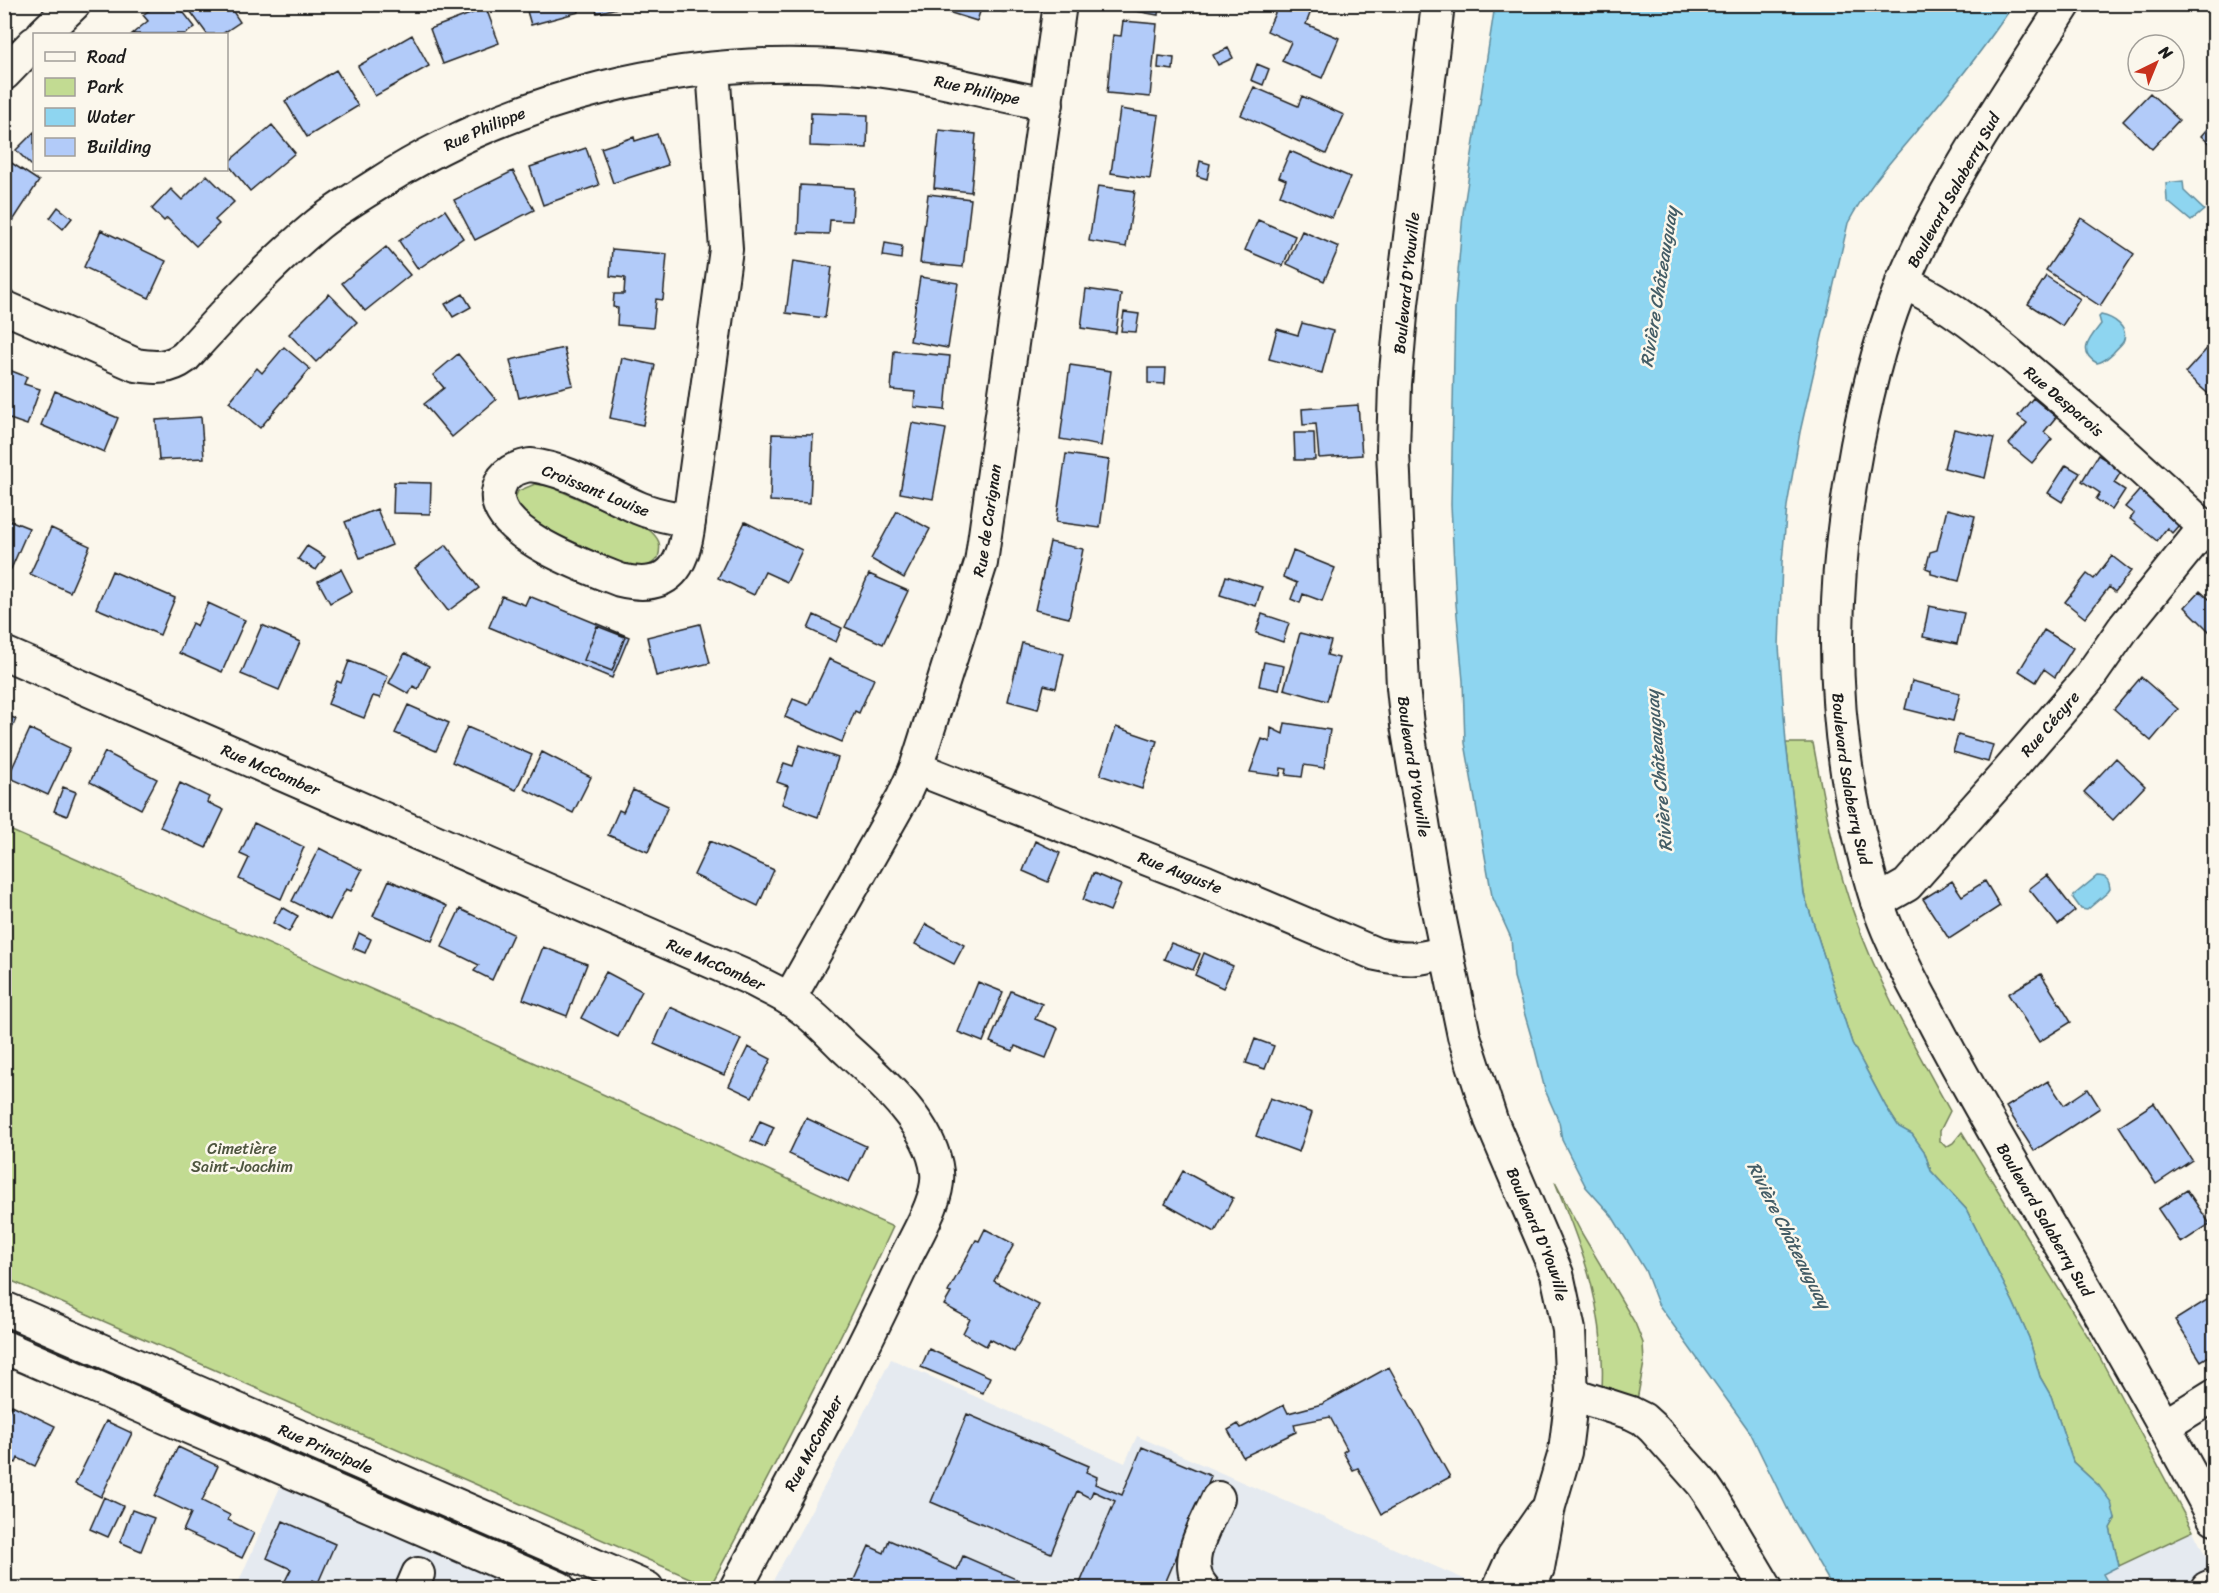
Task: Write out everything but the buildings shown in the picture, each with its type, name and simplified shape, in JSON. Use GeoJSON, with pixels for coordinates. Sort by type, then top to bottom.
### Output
{"type":"FeatureCollection","features":[{"type":"Feature","properties":{"kind":"street"},"geometry":{"type":"LineString","coordinates":[[44,33],[74,4]]}},
{"type":"Feature","properties":{"kind":"street","name":"Rue de Carignan"},"geometry":{"type":"LineString","coordinates":[[789,999],[903,797],[916,768],[981,563],[1060,4]]}},
{"type":"Feature","properties":{"kind":"street","name":"Boulevard D'Youville"},"geometry":{"type":"LineString","coordinates":[[1438,4],[1402,304],[1395,384],[1396,556],[1405,706],[1425,835],[1464,1036],[1491,1119],[1557,1274],[1569,1330],[1572,1394],[1565,1452],[1549,1506],[1538,1568],[1529,1588]]}},
{"type":"Feature","properties":{"kind":"street","name":"Boulevard Salaberry Sud"},"geometry":{"type":"LineString","coordinates":[[2065,4],[1977,145],[1925,235],[1902,282],[1878,353],[1859,433],[1845,516],[1836,614],[1838,692],[1844,756],[1877,902],[1910,977],[1970,1091],[2099,1310],[2214,1518]]}},
{"type":"Feature","properties":{"kind":"street"},"geometry":{"type":"LineString","coordinates":[[4,74],[33,44]]}},
{"type":"Feature","properties":{"kind":"street","name":"Rue Philippe"},"geometry":{"type":"LineString","coordinates":[[4,307],[136,365],[170,366],[185,357],[261,276],[319,223],[404,167],[459,138],[505,118],[592,89],[666,74],[781,65],[850,67],[900,73],[1047,104]]}},
{"type":"Feature","properties":{"kind":"street","name":"Croissant Louise"},"geometry":{"type":"LineString","coordinates":[[689,521],[659,515],[640,508],[543,466],[530,465],[516,468],[505,475],[497,498],[512,526],[525,536],[608,575],[636,584],[649,584],[662,580],[672,572],[683,554],[687,539],[726,249],[713,69]]}},
{"type":"Feature","properties":{"kind":"street","name":"Rue Desparois"},"geometry":{"type":"LineString","coordinates":[[1902,282],[1941,302],[1999,345],[2107,436],[2210,532]]}},
{"type":"Feature","properties":{"kind":"street","name":"Rue Cécyre"},"geometry":{"type":"LineString","coordinates":[[1877,902],[1907,885],[2088,679],[2131,618],[2210,532]]}},
{"type":"Feature","properties":{"kind":"street","name":"Rue McComber"},"geometry":{"type":"LineString","coordinates":[[4,653],[749,978],[789,999],[828,1031],[905,1109],[930,1146],[937,1176],[933,1198],[887,1299],[736,1588]]}},
{"type":"Feature","properties":{"kind":"street","name":"Rue Auguste"},"geometry":{"type":"LineString","coordinates":[[916,768],[1218,887],[1376,954],[1402,959],[1434,956],[1446,951]]}},
{"type":"Feature","properties":{"kind":"street","name":"Rue Principale"},"geometry":{"type":"LineString","coordinates":[[4,1308],[648,1588]]}},
{"type":"Feature","properties":{"kind":"street"},"geometry":{"type":"LineString","coordinates":[[4,1347],[559,1588]]}},
{"type":"Feature","properties":{"kind":"street"},"geometry":{"type":"LineString","coordinates":[[1572,1394],[1631,1413],[1643,1419],[1654,1429],[1715,1502],[1766,1588]]}},
{"type":"Feature","properties":{"kind":"street"},"geometry":{"type":"LineString","coordinates":[[2164,1426],[2214,1395]]}},
{"type":"Feature","properties":{"kind":"street"},"geometry":{"type":"LineString","coordinates":[[1203,1588],[1193,1570],[1194,1556],[1218,1498]]}},
{"type":"Feature","properties":{"kind":"street","name":"Boulevard D'Youville"},"geometry":{"type":"LineString","coordinates":[[1499,1588],[1513,1557],[1549,1506]]}},
{"type":"Feature","properties":{"kind":"street"},"geometry":{"type":"LineString","coordinates":[[2207,1588],[2214,1585]]}},
{"type":"Feature","properties":{"kind":"shaded area"},"geometry":{"type":"Polygon","coordinates":[[[891,1359],[1125,1463],[1137,1436],[1473,1583],[1470,1588],[769,1588],[891,1359]]]}},
{"type":"Feature","properties":{"kind":"shaded area"},"geometry":{"type":"Polygon","coordinates":[[[281,1485],[518,1588],[236,1588],[281,1485]]]}},
{"type":"Feature","properties":{"kind":"shaded area"},"geometry":{"type":"Polygon","coordinates":[[[2193,1531],[2214,1572],[2214,1588],[2111,1588],[2103,1574],[2193,1531]]]}},
{"type":"Feature","properties":{"kind":"green space"},"geometry":{"type":"Polygon","coordinates":[[[535,484],[549,486],[648,529],[659,542],[658,558],[646,567],[630,568],[535,524],[522,513],[515,498],[518,491],[535,484]]]}},
{"type":"Feature","properties":{"kind":"green space"},"geometry":{"type":"Polygon","coordinates":[[[1786,743],[1813,743],[1835,853],[1855,917],[1887,992],[1950,1111],[1940,1131],[1940,1141],[1946,1147],[1953,1143],[1962,1132],[2092,1343],[2193,1531],[2119,1566],[2110,1528],[2115,1519],[2099,1486],[2073,1462],[2051,1396],[2040,1377],[2029,1338],[1966,1209],[1931,1171],[1924,1151],[1912,1134],[1899,1127],[1852,1043],[1804,894],[1786,743]]]}},
{"type":"Feature","properties":{"kind":"green space","name":"Cimetière Saint-Joachim"},"geometry":{"type":"Polygon","coordinates":[[[5,828],[421,1011],[893,1227],[827,1364],[710,1587],[5,1278],[5,828]]]}},
{"type":"Feature","properties":{"kind":"green space"},"geometry":{"type":"Polygon","coordinates":[[[1555,1182],[1581,1232],[1635,1323],[1643,1343],[1644,1363],[1637,1400],[1602,1389],[1597,1308],[1584,1258],[1555,1182]]]}},
{"type":"Feature","properties":{"kind":"water","name":"Rivière Châteauguay"},"geometry":{"type":"Polygon","coordinates":[[[1495,5],[2013,5],[1958,80],[1873,183],[1848,223],[1800,432],[1787,506],[1779,646],[1786,743],[1804,894],[1852,1043],[1899,1127],[1912,1134],[1924,1151],[1931,1171],[1966,1209],[2029,1338],[2040,1377],[2051,1396],[2073,1462],[2099,1486],[2111,1502],[2115,1519],[2110,1528],[2119,1566],[2103,1574],[2111,1588],[1833,1588],[1790,1514],[1750,1432],[1658,1304],[1645,1270],[1612,1216],[1586,1187],[1562,1140],[1559,1122],[1545,1090],[1514,977],[1511,938],[1492,896],[1465,743],[1463,681],[1456,604],[1451,505],[1455,307],[1463,213],[1495,5]]]}},
{"type":"Feature","properties":{"kind":"water"},"geometry":{"type":"Polygon","coordinates":[[[2183,181],[2184,191],[2204,210],[2191,221],[2167,201],[2166,183],[2183,181]]]}},
{"type":"Feature","properties":{"kind":"water"},"geometry":{"type":"Polygon","coordinates":[[[2101,315],[2119,324],[2125,337],[2113,353],[2104,361],[2097,363],[2087,354],[2086,349],[2101,324],[2099,317],[2101,315]]]}},
{"type":"Feature","properties":{"kind":"water"},"geometry":{"type":"Polygon","coordinates":[[[2097,876],[2107,879],[2110,889],[2087,910],[2081,909],[2073,898],[2074,895],[2097,876]]]}}]}
